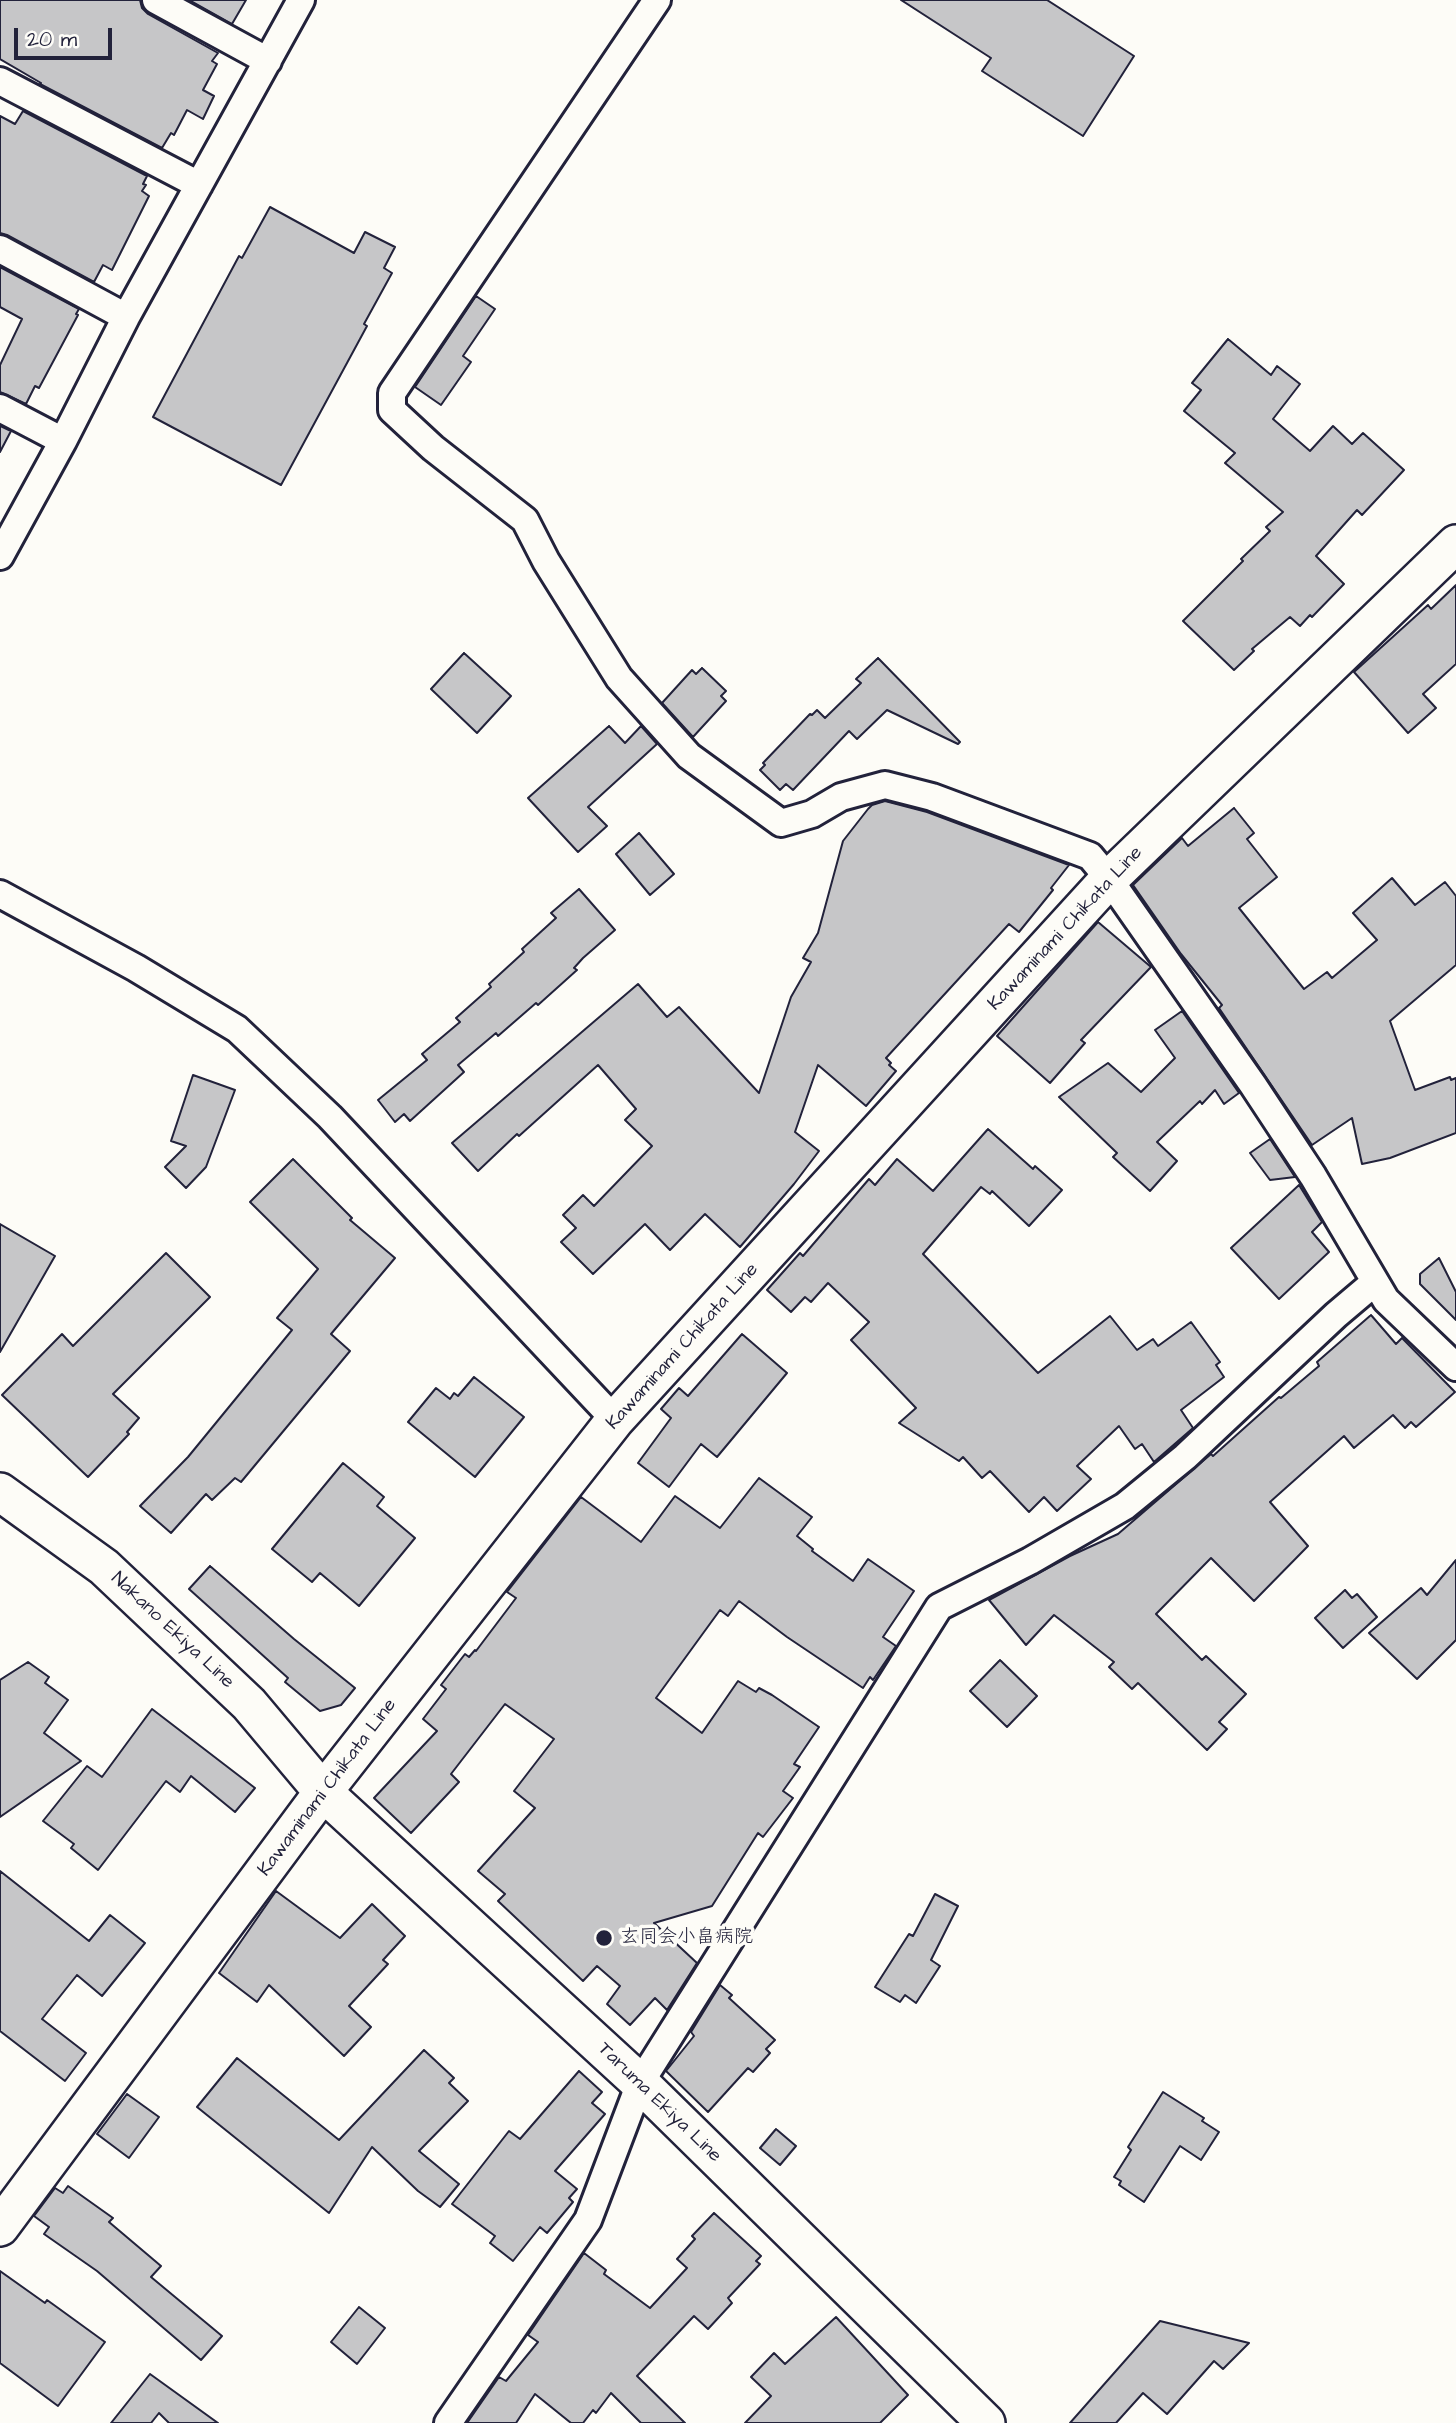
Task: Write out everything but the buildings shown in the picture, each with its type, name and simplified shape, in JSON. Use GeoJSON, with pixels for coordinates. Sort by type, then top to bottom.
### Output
{"type":"FeatureCollection","features":[{"type":"Feature","properties":{"kind":"main road","name":"Kawaminami Chikata Line"},"geometry":{"type":"LineString","coordinates":[[0,2227],[323,1792],[615,1420],[1109,879],[1456,544]]}},
{"type":"Feature","properties":{"kind":"main road","name":"Nakano Ekiya Line"},"geometry":{"type":"LineString","coordinates":[[0,1492],[104,1567],[249,1704],[323,1792]]}},
{"type":"Feature","properties":{"kind":"main road","name":"Taruma Ekiya Line"},"geometry":{"type":"LineString","coordinates":[[323,1792],[640,2083],[986,2423]]}},
{"type":"Feature","properties":{"kind":"street"},"geometry":{"type":"LineString","coordinates":[[156,0],[268,61]]}},
{"type":"Feature","properties":{"kind":"street"},"geometry":{"type":"LineString","coordinates":[[0,556],[126,317],[301,0]]}},
{"type":"Feature","properties":{"kind":"street"},"geometry":{"type":"LineString","coordinates":[[657,0],[392,393],[392,410],[433,448],[525,520],[546,561],[619,678],[689,756],[780,823],[812,814],[841,797],[885,785],[932,797],[1090,856],[1109,879],[1313,1176],[1386,1300],[1456,1367]]}},
{"type":"Feature","properties":{"kind":"street"},"geometry":{"type":"LineString","coordinates":[[0,81],[199,185]]}},
{"type":"Feature","properties":{"kind":"street"},"geometry":{"type":"LineString","coordinates":[[0,249],[126,317]]}},
{"type":"Feature","properties":{"kind":"street"},"geometry":{"type":"LineString","coordinates":[[0,408],[63,440]]}},
{"type":"Feature","properties":{"kind":"street"},"geometry":{"type":"LineString","coordinates":[[0,894],[136,968],[237,1029],[330,1117],[615,1420]]}},
{"type":"Feature","properties":{"kind":"street"},"geometry":{"type":"LineString","coordinates":[[449,2423],[588,2220],[640,2083],[939,1607],[1030,1561],[1125,1506],[1185,1457],[1336,1315],[1375,1282]]}},
{"type":"Feature","properties":{"kind":"place","name":"玄同会小畠病院"},"geometry":{"type":"Point","coordinates":[604,1938]}}]}
